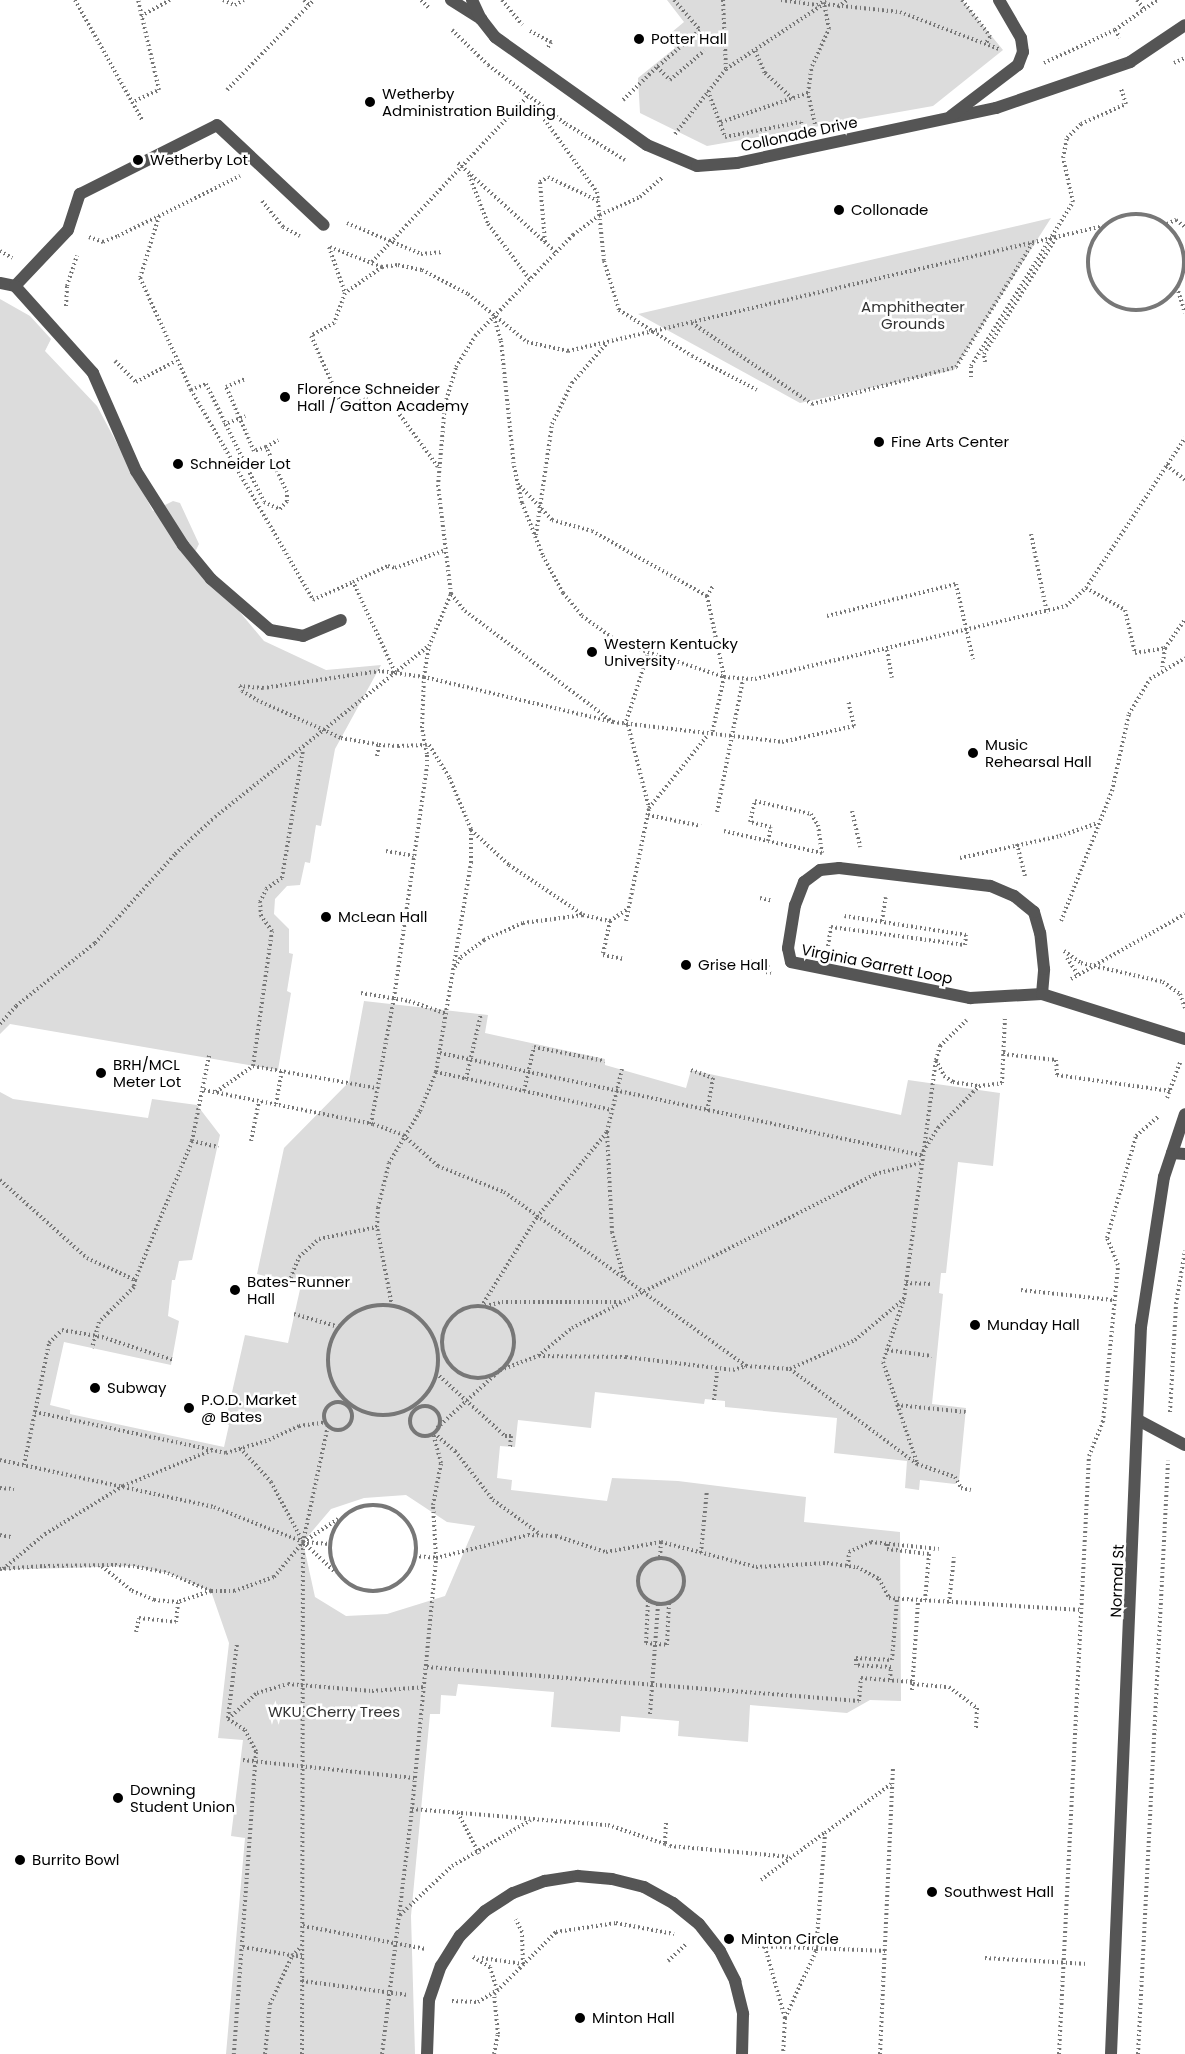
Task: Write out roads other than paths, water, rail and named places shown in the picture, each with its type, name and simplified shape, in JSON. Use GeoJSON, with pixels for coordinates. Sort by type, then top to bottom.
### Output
{"type":"FeatureCollection","features":[{"type":"Feature","properties":{"kind":"street","name":"Collonade Drive"},"geometry":{"type":"LineString","coordinates":[[451,0],[481,19],[495,37],[647,145],[698,166],[737,163],[996,108],[1087,79],[1130,62],[1185,25]]}},
{"type":"Feature","properties":{"kind":"street"},"geometry":{"type":"LineString","coordinates":[[471,0],[481,19]]}},
{"type":"Feature","properties":{"kind":"street"},"geometry":{"type":"LineString","coordinates":[[948,118],[1018,65],[1023,52],[1021,38],[999,0]]}},
{"type":"Feature","properties":{"kind":"street"},"geometry":{"type":"LineString","coordinates":[[15,286],[68,230],[80,194],[216,125],[324,225]]}},
{"type":"Feature","properties":{"kind":"street"},"geometry":{"type":"LineString","coordinates":[[0,283],[15,286],[93,373],[136,471],[183,545],[211,579],[270,630],[303,636],[341,620]]}},
{"type":"Feature","properties":{"kind":"street","name":"Virginia Garrett Loop"},"geometry":{"type":"LineString","coordinates":[[1042,994],[1044,969],[1034,912],[1014,897],[990,886],[839,868],[820,870],[801,890],[790,941],[791,962],[806,968],[970,998],[1042,994],[1185,1039]]}},
{"type":"Feature","properties":{"kind":"street","name":"Normal St"},"geometry":{"type":"LineString","coordinates":[[1111,2054],[1141,1327],[1149,1259],[1172,1153],[1185,1114]]}},
{"type":"Feature","properties":{"kind":"street"},"geometry":{"type":"LineString","coordinates":[[1172,1153],[1185,1154]]}},
{"type":"Feature","properties":{"kind":"street"},"geometry":{"type":"LineString","coordinates":[[1138,1420],[1185,1445]]}},
{"type":"Feature","properties":{"kind":"street"},"geometry":{"type":"LineString","coordinates":[[427,2054],[429,2000],[441,1966],[460,1936],[485,1911],[513,1893],[545,1881],[578,1876],[644,1887],[673,1903],[699,1924],[720,1951],[735,1981],[743,2014],[742,2054]]}},
{"type":"Feature","properties":{"kind":"place","name":"Potter Hall"},"geometry":{"type":"Point","coordinates":[639,39]}},
{"type":"Feature","properties":{"kind":"place","name":"Wetherby Administration Building"},"geometry":{"type":"Point","coordinates":[370,102]}},
{"type":"Feature","properties":{"kind":"place","name":"Wetherby Lot"},"geometry":{"type":"Point","coordinates":[138,160]}},
{"type":"Feature","properties":{"kind":"place","name":"Collonade"},"geometry":{"type":"Point","coordinates":[839,210]}},
{"type":"Feature","properties":{"kind":"place","name":"Florence Schneider Hall / Gatton Academy"},"geometry":{"type":"Point","coordinates":[285,397]}},
{"type":"Feature","properties":{"kind":"place","name":"Fine Arts Center"},"geometry":{"type":"Point","coordinates":[879,442]}},
{"type":"Feature","properties":{"kind":"place","name":"Schneider Lot"},"geometry":{"type":"Point","coordinates":[178,464]}},
{"type":"Feature","properties":{"kind":"place","name":"Western Kentucky University"},"geometry":{"type":"Point","coordinates":[592,652]}},
{"type":"Feature","properties":{"kind":"place","name":"Music Rehearsal Hall"},"geometry":{"type":"Point","coordinates":[973,753]}},
{"type":"Feature","properties":{"kind":"place","name":"McLean Hall"},"geometry":{"type":"Point","coordinates":[326,917]}},
{"type":"Feature","properties":{"kind":"place","name":"Grise Hall"},"geometry":{"type":"Point","coordinates":[686,965]}},
{"type":"Feature","properties":{"kind":"place","name":"BRH/MCL Meter Lot"},"geometry":{"type":"Point","coordinates":[101,1073]}},
{"type":"Feature","properties":{"kind":"place","name":"Bates-Runner Hall"},"geometry":{"type":"Point","coordinates":[235,1290]}},
{"type":"Feature","properties":{"kind":"place","name":"Munday Hall"},"geometry":{"type":"Point","coordinates":[975,1325]}},
{"type":"Feature","properties":{"kind":"place","name":"Subway"},"geometry":{"type":"Point","coordinates":[95,1388]}},
{"type":"Feature","properties":{"kind":"place","name":"P.O.D. Market @ Bates"},"geometry":{"type":"Point","coordinates":[189,1408]}},
{"type":"Feature","properties":{"kind":"place","name":"Downing Student Union"},"geometry":{"type":"Point","coordinates":[118,1798]}},
{"type":"Feature","properties":{"kind":"place","name":"Burrito Bowl"},"geometry":{"type":"Point","coordinates":[20,1860]}},
{"type":"Feature","properties":{"kind":"place","name":"Southwest Hall"},"geometry":{"type":"Point","coordinates":[932,1892]}},
{"type":"Feature","properties":{"kind":"place","name":"Minton Circle"},"geometry":{"type":"Point","coordinates":[729,1939]}},
{"type":"Feature","properties":{"kind":"place","name":"Minton Hall"},"geometry":{"type":"Point","coordinates":[580,2018]}},
{"type":"Feature","properties":{"kind":"park label","name":"Amphitheater Grounds"},"geometry":{"type":"Point","coordinates":[913,314]}},
{"type":"Feature","properties":{"kind":"park label","name":"WKU Cherry Trees"},"geometry":{"type":"Point","coordinates":[334,1712]}}]}
